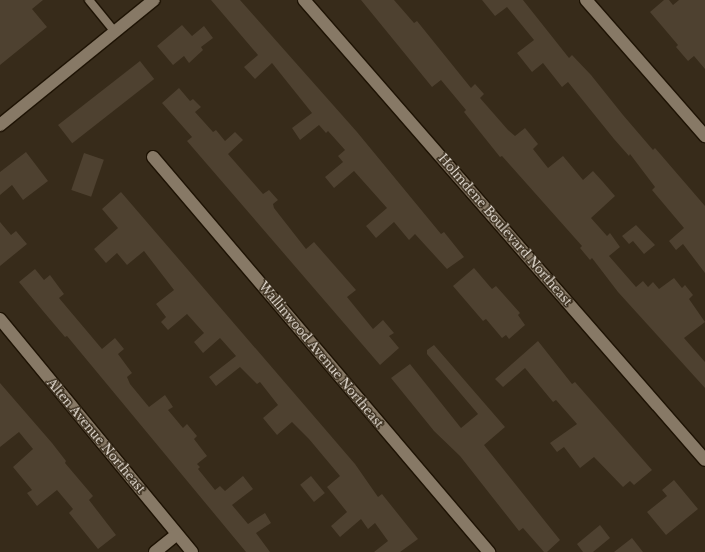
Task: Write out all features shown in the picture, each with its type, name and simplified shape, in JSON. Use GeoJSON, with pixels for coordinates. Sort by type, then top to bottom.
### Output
{"type":"FeatureCollection","features":[{"type":"Feature","properties":{"kind":"street"},"geometry":{"type":"LineString","coordinates":[[0,125],[154,0]]}},
{"type":"Feature","properties":{"kind":"street","name":"Holmdene Boulevard Northeast"},"geometry":{"type":"LineString","coordinates":[[304,0],[705,460]]}},
{"type":"Feature","properties":{"kind":"street"},"geometry":{"type":"LineString","coordinates":[[586,0],[705,136]]}},
{"type":"Feature","properties":{"kind":"street","name":"Wallinwood Avenue Northeast"},"geometry":{"type":"LineString","coordinates":[[153,157],[489,552]]}},
{"type":"Feature","properties":{"kind":"street","name":"Alten Avenue Northeast"},"geometry":{"type":"LineString","coordinates":[[0,319],[192,552]]}},
{"type":"Feature","properties":{"kind":"street"},"geometry":{"type":"LineString","coordinates":[[155,552],[177,534]]}},
{"type":"Feature","properties":{"kind":"lane"},"geometry":{"type":"LineString","coordinates":[[89,0],[115,32]]}},
{"type":"Feature","properties":{"kind":"building"},"geometry":{"type":"Polygon","coordinates":[[[0,0],[43,0],[32,9],[47,27],[0,65],[0,0]]]}},
{"type":"Feature","properties":{"kind":"building"},"geometry":{"type":"Polygon","coordinates":[[[211,0],[240,0],[357,132],[441,234],[444,232],[464,257],[447,269],[415,234],[409,240],[394,222],[376,238],[366,226],[387,208],[354,171],[334,188],[325,177],[343,162],[338,156],[345,150],[328,131],[326,133],[319,125],[300,140],[292,128],[312,113],[272,63],[255,79],[244,67],[258,55],[211,0]]]}},
{"type":"Feature","properties":{"kind":"building"},"geometry":{"type":"Polygon","coordinates":[[[361,0],[394,0],[414,23],[417,21],[471,88],[475,84],[484,94],[480,98],[508,130],[515,136],[525,128],[538,144],[533,149],[548,168],[563,156],[583,180],[593,171],[603,182],[615,196],[591,218],[607,236],[610,233],[620,247],[609,256],[636,287],[643,281],[648,287],[653,282],[659,289],[674,278],[682,288],[685,285],[693,295],[689,299],[705,322],[684,338],[705,362],[705,388],[618,292],[592,258],[590,260],[580,248],[582,246],[502,156],[500,157],[464,112],[466,110],[441,80],[432,87],[361,0]]]}},
{"type":"Feature","properties":{"kind":"building"},"geometry":{"type":"Polygon","coordinates":[[[482,0],[523,0],[569,58],[572,55],[591,75],[653,150],[655,148],[705,206],[705,273],[683,244],[676,250],[669,241],[684,228],[652,190],[655,187],[630,154],[629,156],[614,139],[568,82],[562,87],[543,63],[532,72],[517,53],[534,40],[507,7],[495,16],[482,0]]]}},
{"type":"Feature","properties":{"kind":"building"},"geometry":{"type":"Polygon","coordinates":[[[664,0],[669,0],[673,5],[679,0],[705,0],[705,69],[694,56],[688,61],[676,47],[678,45],[650,12],[664,0]]]}},
{"type":"Feature","properties":{"kind":"building"},"geometry":{"type":"Polygon","coordinates":[[[182,25],[192,36],[204,26],[213,38],[201,47],[203,50],[189,63],[184,56],[173,65],[157,46],[182,25]]]}},
{"type":"Feature","properties":{"kind":"building"},"geometry":{"type":"Polygon","coordinates":[[[140,61],[154,79],[72,143],[58,125],[140,61]]]}},
{"type":"Feature","properties":{"kind":"building"},"geometry":{"type":"Polygon","coordinates":[[[179,88],[190,101],[193,99],[201,107],[195,112],[213,132],[216,130],[225,141],[235,132],[243,140],[228,154],[263,194],[269,190],[278,200],[273,204],[274,208],[306,249],[314,242],[356,290],[347,297],[373,329],[383,320],[394,333],[389,336],[399,348],[380,365],[187,141],[192,137],[162,103],[179,88]]]}},
{"type":"Feature","properties":{"kind":"building"},"geometry":{"type":"Polygon","coordinates":[[[26,152],[48,181],[23,200],[12,185],[0,195],[0,172],[26,152]]]}},
{"type":"Feature","properties":{"kind":"building"},"geometry":{"type":"Polygon","coordinates":[[[84,153],[104,160],[91,197],[71,190],[84,153]]]}},
{"type":"Feature","properties":{"kind":"building"},"geometry":{"type":"Polygon","coordinates":[[[121,192],[355,464],[378,497],[382,494],[418,539],[400,552],[374,552],[388,541],[375,523],[368,529],[361,519],[340,537],[331,526],[347,512],[327,487],[340,476],[309,439],[292,422],[277,435],[263,418],[278,405],[260,382],[257,384],[240,367],[216,386],[209,377],[236,356],[220,338],[203,353],[194,342],[204,333],[187,314],[168,330],[161,322],[166,317],[156,304],[174,290],[144,251],[127,265],[117,253],[106,263],[94,249],[118,228],[102,209],[121,192]]]}},
{"type":"Feature","properties":{"kind":"building"},"geometry":{"type":"Polygon","coordinates":[[[0,222],[11,235],[16,231],[27,244],[0,266],[0,222]]]}},
{"type":"Feature","properties":{"kind":"building"},"geometry":{"type":"Polygon","coordinates":[[[636,225],[655,245],[644,254],[633,241],[629,244],[622,236],[636,225]]]}},
{"type":"Feature","properties":{"kind":"building"},"geometry":{"type":"Polygon","coordinates":[[[474,268],[492,289],[496,286],[520,313],[518,315],[525,325],[509,339],[506,335],[502,338],[486,319],[483,321],[453,286],[474,268]]]}},
{"type":"Feature","properties":{"kind":"building"},"geometry":{"type":"Polygon","coordinates":[[[35,269],[44,280],[50,275],[64,294],[59,298],[102,349],[115,338],[124,349],[118,354],[132,373],[127,377],[130,384],[149,407],[165,395],[173,407],[168,410],[183,428],[187,424],[197,436],[194,439],[207,456],[197,464],[200,467],[198,469],[215,490],[220,486],[225,491],[243,476],[253,489],[232,505],[248,524],[265,513],[271,523],[256,533],[270,552],[246,552],[67,336],[65,337],[43,311],[19,282],[35,269]]]}},
{"type":"Feature","properties":{"kind":"building"},"geometry":{"type":"Polygon","coordinates":[[[538,341],[572,384],[575,382],[652,470],[634,485],[630,481],[623,487],[594,457],[580,468],[564,447],[557,452],[550,443],[577,424],[556,400],[553,402],[525,368],[503,387],[495,379],[538,341]]]}},
{"type":"Feature","properties":{"kind":"building"},"geometry":{"type":"Polygon","coordinates":[[[434,345],[505,427],[484,445],[560,540],[547,552],[544,552],[523,528],[519,531],[460,456],[434,431],[391,378],[410,364],[461,428],[478,414],[427,354],[427,350],[434,345]]]}},
{"type":"Feature","properties":{"kind":"building"},"geometry":{"type":"Polygon","coordinates":[[[0,383],[52,443],[66,461],[65,463],[93,496],[89,500],[116,535],[98,549],[69,513],[73,509],[57,490],[37,506],[27,493],[32,490],[13,467],[33,449],[19,432],[0,447],[0,383]]]}},
{"type":"Feature","properties":{"kind":"building"},"geometry":{"type":"Polygon","coordinates":[[[311,476],[325,493],[314,502],[300,485],[311,476]]]}},
{"type":"Feature","properties":{"kind":"building"},"geometry":{"type":"Polygon","coordinates":[[[674,480],[698,509],[666,535],[647,512],[667,496],[662,490],[674,480]]]}},
{"type":"Feature","properties":{"kind":"building"},"geometry":{"type":"Polygon","coordinates":[[[600,525],[610,538],[593,552],[583,552],[577,544],[600,525]]]}},
{"type":"Feature","properties":{"kind":"building"},"geometry":{"type":"Polygon","coordinates":[[[632,538],[643,552],[614,552],[632,538]]]}}]}
